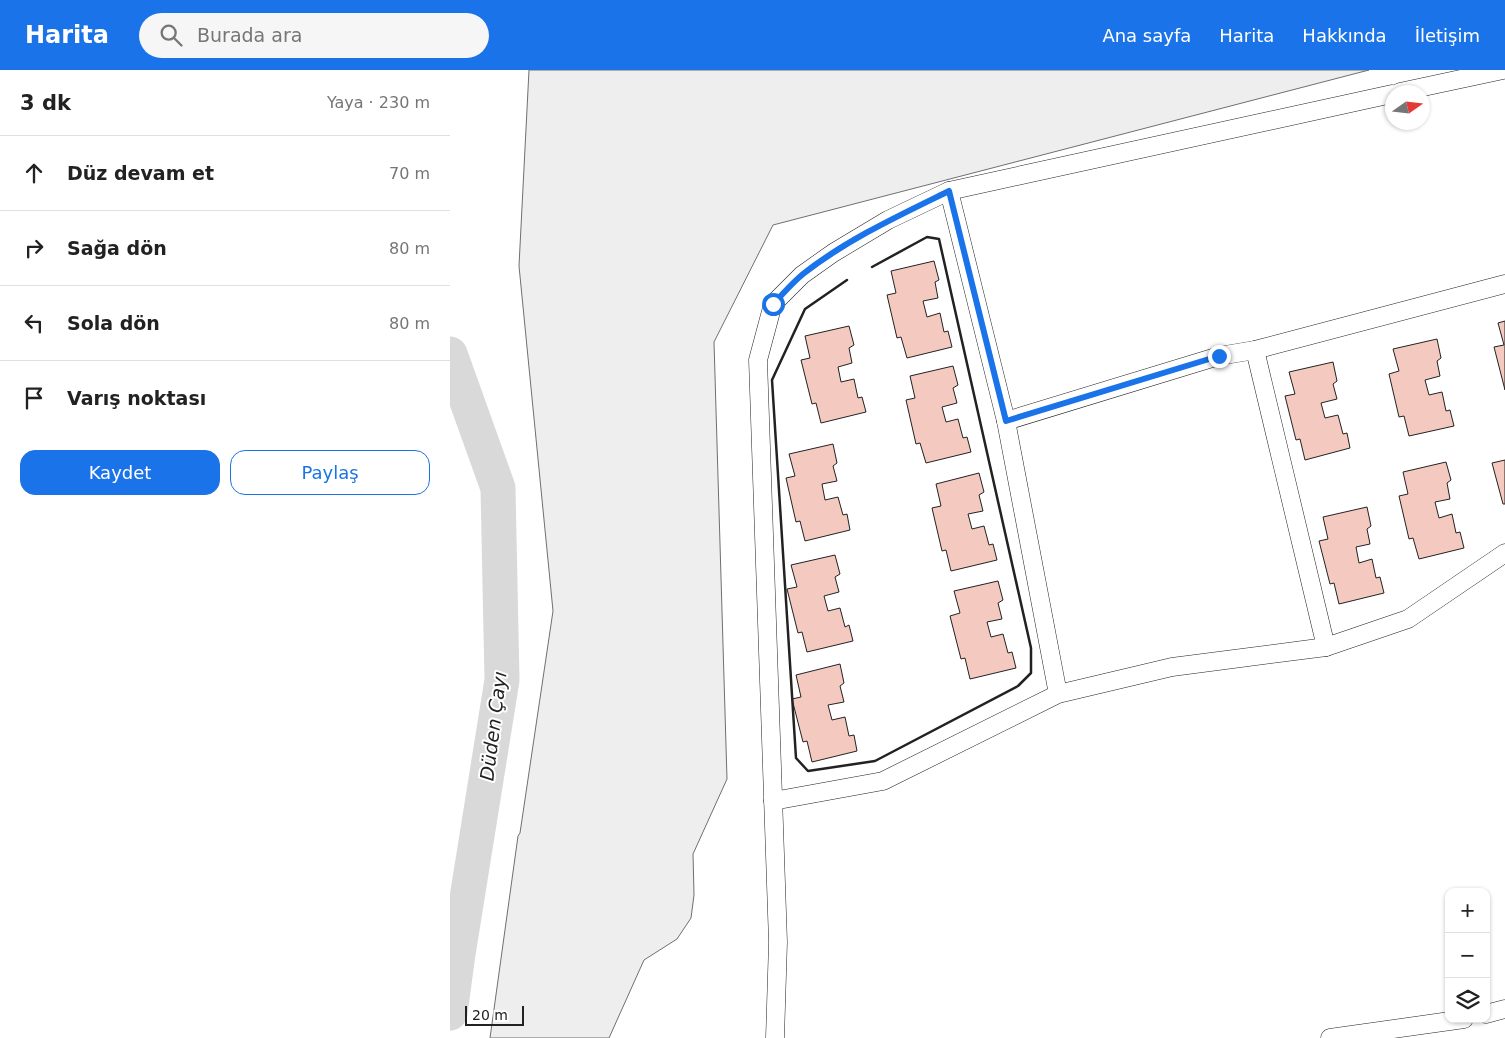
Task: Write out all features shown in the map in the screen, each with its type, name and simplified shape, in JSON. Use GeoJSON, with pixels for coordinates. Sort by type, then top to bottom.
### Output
{"type":"FeatureCollection","features":[{"type":"Feature","properties":{"kind":"street"},"geometry":{"type":"LineString","coordinates":[[1430,86],[1503,70]]}},
{"type":"Feature","properties":{"kind":"street"},"geometry":{"type":"LineString","coordinates":[[775,1038],[778,942],[758,360],[773,304],[802,275],[833,253],[888,220],[949,191],[1385,96]]}},
{"type":"Feature","properties":{"kind":"street"},"geometry":{"type":"LineString","coordinates":[[949,191],[1006,421],[1058,694]]}},
{"type":"Feature","properties":{"kind":"street"},"geometry":{"type":"LineString","coordinates":[[1006,421],[1219,356],[1255,350],[1505,284]]}},
{"type":"Feature","properties":{"kind":"street"},"geometry":{"type":"LineString","coordinates":[[1255,350],[1326,648]]}},
{"type":"Feature","properties":{"kind":"street"},"geometry":{"type":"LineString","coordinates":[[773,801],[884,781],[1058,694],[1172,667],[1326,648],[1408,619],[1505,553]]}},
{"type":"Feature","properties":{"kind":"street"},"geometry":{"type":"LineString","coordinates":[[1490,1013],[1505,1009]]}},
{"type":"Feature","properties":{"kind":"street"},"geometry":{"type":"LineString","coordinates":[[1330,1038],[1445,1022]]}},
{"type":"Feature","properties":{"kind":"shaded area"},"geometry":{"type":"Polygon","coordinates":[[[529,70],[1369,70],[773,225],[714,342],[727,779],[693,854],[694,895],[691,918],[677,939],[644,960],[609,1038],[490,1038],[518,836],[520,833],[553,611],[519,266],[529,70]]]}},
{"type":"Feature","properties":{"kind":"building"},"geometry":{"type":"Polygon","coordinates":[[[934,261],[939,280],[935,282],[938,298],[923,301],[927,317],[940,313],[944,332],[948,331],[952,347],[907,358],[901,337],[897,338],[887,295],[896,293],[891,271],[934,261]]]}},
{"type":"Feature","properties":{"kind":"building"},"geometry":{"type":"Polygon","coordinates":[[[1505,321],[1505,390],[1494,347],[1504,345],[1498,323],[1505,321]]]}},
{"type":"Feature","properties":{"kind":"building"},"geometry":{"type":"Polygon","coordinates":[[[849,326],[854,345],[849,348],[852,363],[838,367],[841,382],[854,379],[858,398],[862,397],[866,412],[821,423],[816,403],[812,404],[801,360],[810,358],[805,336],[849,326]]]}},
{"type":"Feature","properties":{"kind":"building"},"geometry":{"type":"Polygon","coordinates":[[[1437,339],[1441,358],[1437,361],[1440,376],[1425,380],[1429,395],[1442,392],[1446,411],[1450,410],[1454,426],[1409,436],[1404,416],[1399,417],[1389,374],[1399,371],[1393,349],[1437,339]]]}},
{"type":"Feature","properties":{"kind":"building"},"geometry":{"type":"Polygon","coordinates":[[[1333,362],[1337,381],[1333,384],[1337,399],[1321,403],[1325,418],[1338,415],[1343,434],[1347,433],[1350,448],[1305,460],[1300,439],[1296,440],[1285,396],[1295,394],[1289,372],[1333,362]]]}},
{"type":"Feature","properties":{"kind":"building"},"geometry":{"type":"Polygon","coordinates":[[[953,366],[958,385],[953,388],[957,403],[942,407],[946,422],[958,419],[963,438],[967,437],[971,452],[926,463],[920,443],[916,444],[906,400],[915,398],[910,376],[953,366]]]}},
{"type":"Feature","properties":{"kind":"building"},"geometry":{"type":"Polygon","coordinates":[[[833,444],[837,463],[833,466],[837,481],[822,484],[825,500],[838,497],[843,515],[847,514],[850,530],[805,541],[800,521],[796,522],[786,478],[795,476],[789,454],[833,444]]]}},
{"type":"Feature","properties":{"kind":"building"},"geometry":{"type":"Polygon","coordinates":[[[1505,460],[1505,504],[1503,504],[1492,463],[1505,460]]]}},
{"type":"Feature","properties":{"kind":"building"},"geometry":{"type":"Polygon","coordinates":[[[1446,462],[1451,480],[1447,483],[1450,499],[1435,502],[1439,518],[1452,514],[1456,533],[1460,532],[1464,548],[1419,559],[1413,538],[1409,539],[1399,496],[1408,494],[1403,472],[1446,462]]]}},
{"type":"Feature","properties":{"kind":"building"},"geometry":{"type":"Polygon","coordinates":[[[979,473],[984,492],[979,495],[983,511],[968,514],[972,529],[984,526],[989,545],[993,544],[997,560],[951,571],[946,550],[942,551],[932,508],[941,506],[936,484],[979,473]]]}},
{"type":"Feature","properties":{"kind":"building"},"geometry":{"type":"Polygon","coordinates":[[[1367,507],[1371,526],[1367,529],[1370,544],[1356,547],[1359,563],[1372,559],[1376,578],[1380,577],[1384,593],[1339,604],[1334,583],[1330,584],[1319,541],[1328,539],[1323,517],[1367,507]]]}},
{"type":"Feature","properties":{"kind":"building"},"geometry":{"type":"Polygon","coordinates":[[[835,555],[840,574],[835,577],[839,592],[824,596],[828,611],[840,608],[845,627],[849,625],[853,641],[807,652],[802,632],[798,633],[787,589],[797,587],[791,565],[835,555]]]}},
{"type":"Feature","properties":{"kind":"building"},"geometry":{"type":"Polygon","coordinates":[[[998,581],[1003,600],[998,603],[1002,619],[987,622],[991,637],[1003,634],[1008,653],[1012,652],[1016,668],[970,679],[965,658],[961,659],[950,616],[960,613],[954,591],[998,581]]]}},
{"type":"Feature","properties":{"kind":"building"},"geometry":{"type":"Polygon","coordinates":[[[840,664],[844,683],[840,686],[844,702],[828,705],[832,720],[845,717],[849,736],[854,735],[857,751],[812,762],[807,741],[803,742],[792,699],[801,697],[796,675],[840,664]]]}},
{"type":"Feature","properties":{"kind":"waterway","name":"Düden Çayı"},"geometry":{"type":"LineString","coordinates":[[450,354],[498,488],[502,680],[450,1013]]}},
{"type":"Feature","properties":{"kind":"wall"},"geometry":{"type":"LineString","coordinates":[[847,280],[805,309],[772,380],[796,758],[808,771],[875,761],[1018,686],[1031,673],[1031,648],[939,239],[927,237],[872,267]]}},
{"type":"Feature","properties":{"kind":"route"},"geometry":{"type":"LineString","coordinates":[[773,304],[802,275],[833,253],[888,220],[949,191],[1006,421],[1219,356]]}}]}
